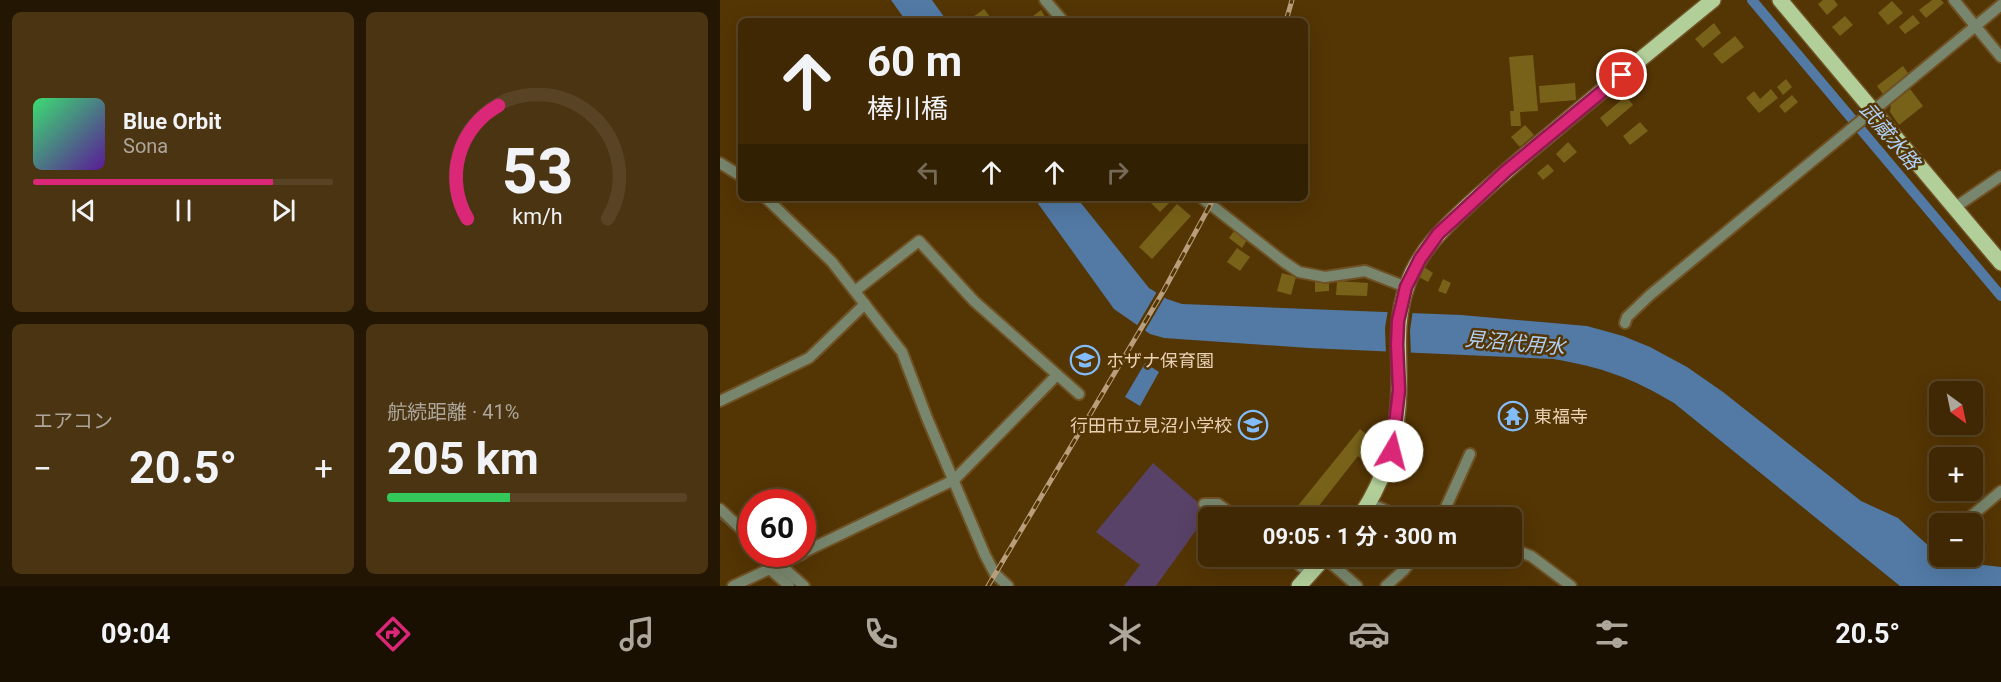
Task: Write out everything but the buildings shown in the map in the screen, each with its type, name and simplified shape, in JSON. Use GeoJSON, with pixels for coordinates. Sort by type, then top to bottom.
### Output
{"type":"FeatureCollection","features":[{"type":"Feature","properties":{"kind":"main road"},"geometry":{"type":"LineString","coordinates":[[1366,507],[1392,451],[1398,409],[1397,335],[1401,306],[1406,287],[1425,251],[1449,223],[1514,164],[1713,0]]}},
{"type":"Feature","properties":{"kind":"main road"},"geometry":{"type":"LineString","coordinates":[[1780,0],[1869,115],[2001,263]]}},
{"type":"Feature","properties":{"kind":"main road"},"geometry":{"type":"LineString","coordinates":[[1299,586],[1316,567]]}},
{"type":"Feature","properties":{"kind":"street"},"geometry":{"type":"LineString","coordinates":[[1045,0],[1061,18]]}},
{"type":"Feature","properties":{"kind":"street"},"geometry":{"type":"LineString","coordinates":[[1954,0],[2001,57]]}},
{"type":"Feature","properties":{"kind":"street"},"geometry":{"type":"LineString","coordinates":[[1625,323],[1627,317],[1650,295],[2001,5]]}},
{"type":"Feature","properties":{"kind":"street"},"geometry":{"type":"LineString","coordinates":[[720,163],[738,175]]}},
{"type":"Feature","properties":{"kind":"street"},"geometry":{"type":"LineString","coordinates":[[1954,208],[2001,176]]}},
{"type":"Feature","properties":{"kind":"street"},"geometry":{"type":"LineString","coordinates":[[769,201],[832,262],[902,352],[927,418],[985,555],[995,574],[1008,586]]}},
{"type":"Feature","properties":{"kind":"street"},"geometry":{"type":"LineString","coordinates":[[1206,201],[1299,272],[1325,277],[1365,271],[1406,287]]}},
{"type":"Feature","properties":{"kind":"street"},"geometry":{"type":"LineString","coordinates":[[855,291],[919,241],[974,301],[1079,394]]}},
{"type":"Feature","properties":{"kind":"street"},"geometry":{"type":"LineString","coordinates":[[720,401],[809,358],[865,304]]}},
{"type":"Feature","properties":{"kind":"street"},"geometry":{"type":"LineString","coordinates":[[816,546],[954,480],[1057,375]]}},
{"type":"Feature","properties":{"kind":"street"},"geometry":{"type":"LineString","coordinates":[[1446,507],[1470,454]]}},
{"type":"Feature","properties":{"kind":"street"},"geometry":{"type":"LineString","coordinates":[[1975,513],[2001,491]]}},
{"type":"Feature","properties":{"kind":"street"},"geometry":{"type":"LineString","coordinates":[[1369,502],[1380,507]]}},
{"type":"Feature","properties":{"kind":"street"},"geometry":{"type":"LineString","coordinates":[[1204,504],[1218,504],[1222,507]]}},
{"type":"Feature","properties":{"kind":"street"},"geometry":{"type":"LineString","coordinates":[[720,509],[738,526]]}},
{"type":"Feature","properties":{"kind":"street"},"geometry":{"type":"LineString","coordinates":[[1522,553],[1531,556],[1571,586]]}},
{"type":"Feature","properties":{"kind":"street"},"geometry":{"type":"LineString","coordinates":[[733,586],[774,567]]}},
{"type":"Feature","properties":{"kind":"street"},"geometry":{"type":"LineString","coordinates":[[774,567],[789,586]]}},
{"type":"Feature","properties":{"kind":"street"},"geometry":{"type":"LineString","coordinates":[[774,567],[804,586]]}},
{"type":"Feature","properties":{"kind":"street"},"geometry":{"type":"LineString","coordinates":[[1302,567],[1310,574]]}},
{"type":"Feature","properties":{"kind":"street"},"geometry":{"type":"LineString","coordinates":[[1336,567],[1357,586]]}},
{"type":"Feature","properties":{"kind":"street"},"geometry":{"type":"LineString","coordinates":[[1386,586],[1406,567]]}},
{"type":"Feature","properties":{"kind":"shaded area"},"geometry":{"type":"Polygon","coordinates":[[[1153,463],[1203,507],[1198,507],[1198,527],[1156,586],[1124,586],[1140,565],[1096,532],[1153,463]]]}},
{"type":"Feature","properties":{"kind":"water"},"geometry":{"type":"Polygon","coordinates":[[[891,0],[932,0],[945,18],[904,18],[891,0]]]}},
{"type":"Feature","properties":{"kind":"water","name":"見沼代用水"},"geometry":{"type":"Polygon","coordinates":[[[1036,201],[1079,201],[1149,288],[1167,299],[1182,304],[1461,315],[1587,326],[1623,336],[1650,347],[1687,367],[1723,392],[1861,501],[1898,518],[1929,546],[1929,567],[1983,567],[1983,565],[2001,567],[2001,586],[1900,586],[1674,403],[1630,380],[1602,370],[1553,359],[1309,348],[1164,338],[1150,334],[1114,309],[1036,201]]]}},
{"type":"Feature","properties":{"kind":"water"},"geometry":{"type":"Polygon","coordinates":[[[1145,363],[1159,372],[1140,406],[1125,397],[1145,363]]]}},
{"type":"Feature","properties":{"kind":"pier"},"geometry":{"type":"Polygon","coordinates":[[[1158,290],[1166,295],[1143,334],[1135,329],[1158,290]]]}},
{"type":"Feature","properties":{"kind":"pier"},"geometry":{"type":"Polygon","coordinates":[[[1388,310],[1413,310],[1410,330],[1411,356],[1386,355],[1385,328],[1388,310]]]}},
{"type":"Feature","properties":{"kind":"waterway","name":"武蔵水路"},"geometry":{"type":"LineString","coordinates":[[1752,0],[2001,296]]}},
{"type":"Feature","properties":{"kind":"waterway"},"geometry":{"type":"LineString","coordinates":[[720,517],[738,533]]}},
{"type":"Feature","properties":{"kind":"railway"},"geometry":{"type":"LineString","coordinates":[[1287,18],[1292,0]]}},
{"type":"Feature","properties":{"kind":"railway"},"geometry":{"type":"LineString","coordinates":[[988,586],[1164,290],[1212,201]]}},
{"type":"Feature","properties":{"kind":"place","name":"ホザナ保育園"},"geometry":{"type":"Point","coordinates":[1085,360]}},
{"type":"Feature","properties":{"kind":"place","name":"東福寺"},"geometry":{"type":"Point","coordinates":[1513,416]}},
{"type":"Feature","properties":{"kind":"place","name":"行田市立見沼小学校"},"geometry":{"type":"Point","coordinates":[1253,425]}},
{"type":"Feature","properties":{"kind":"route"},"geometry":{"type":"LineString","coordinates":[[1392,451],[1399,390],[1398,321],[1406,287],[1420,259],[1438,234],[1506,171],[1622,75]]}}]}
